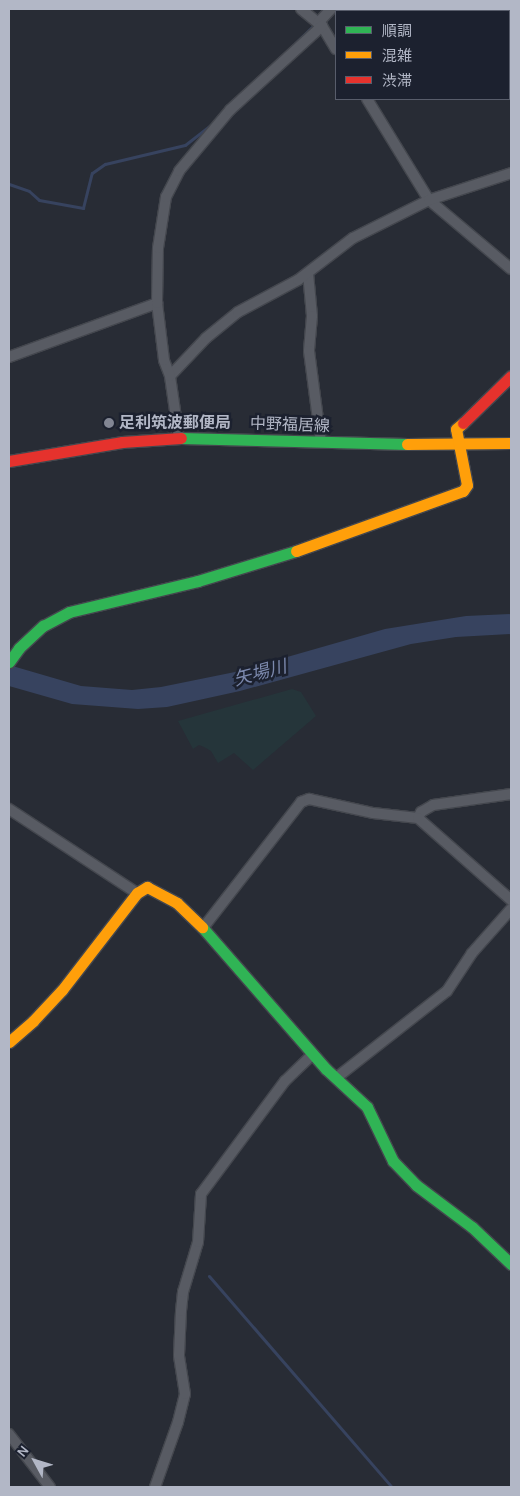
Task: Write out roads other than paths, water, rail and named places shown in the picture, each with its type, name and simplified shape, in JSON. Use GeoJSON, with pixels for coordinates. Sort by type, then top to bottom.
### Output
{"type":"FeatureCollection","features":[{"type":"Feature","properties":{"kind":"street"},"geometry":{"type":"LineString","coordinates":[[302,9],[320,24],[335,47]]}},
{"type":"Feature","properties":{"kind":"street"},"geometry":{"type":"LineString","coordinates":[[179,438],[170,376],[164,360],[157,303],[158,248],[166,197],[179,171],[230,110],[320,24],[331,9]]}},
{"type":"Feature","properties":{"kind":"street"},"geometry":{"type":"LineString","coordinates":[[368,100],[429,200],[511,269]]}},
{"type":"Feature","properties":{"kind":"street"},"geometry":{"type":"LineString","coordinates":[[170,376],[206,338],[238,312],[298,280],[352,238],[429,200],[511,173]]}},
{"type":"Feature","properties":{"kind":"street"},"geometry":{"type":"LineString","coordinates":[[308,273],[312,316],[309,351],[321,442]]}},
{"type":"Feature","properties":{"kind":"street"},"geometry":{"type":"LineString","coordinates":[[9,357],[157,303]]}},
{"type":"Feature","properties":{"kind":"street"},"geometry":{"type":"LineString","coordinates":[[9,661],[14,645],[69,612],[100,603],[198,581],[275,558],[463,491],[467,486],[456,429],[511,376]]}},
{"type":"Feature","properties":{"kind":"street","name":"中野福居線"},"geometry":{"type":"LineString","coordinates":[[9,461],[122,442],[179,438],[458,445],[511,443]]}},
{"type":"Feature","properties":{"kind":"street"},"geometry":{"type":"LineString","coordinates":[[418,818],[426,808],[433,805],[511,794]]}},
{"type":"Feature","properties":{"kind":"street"},"geometry":{"type":"LineString","coordinates":[[203,928],[305,800],[314,799],[373,813],[418,818],[511,900]]}},
{"type":"Feature","properties":{"kind":"street"},"geometry":{"type":"LineString","coordinates":[[9,809],[137,893]]}},
{"type":"Feature","properties":{"kind":"street"},"geometry":{"type":"LineString","coordinates":[[9,1042],[33,1021],[62,990],[137,893],[147,887],[156,890],[177,903],[203,928],[301,1037],[313,1054],[366,1107],[393,1161],[416,1186],[472,1227],[511,1264]]}},
{"type":"Feature","properties":{"kind":"street"},"geometry":{"type":"LineString","coordinates":[[336,1078],[447,990],[472,953],[511,909]]}},
{"type":"Feature","properties":{"kind":"street"},"geometry":{"type":"LineString","coordinates":[[155,1487],[178,1422],[185,1394],[179,1355],[182,1302],[198,1242],[201,1194],[285,1081],[313,1054]]}},
{"type":"Feature","properties":{"kind":"street"},"geometry":{"type":"LineString","coordinates":[[10,1437],[50,1487]]}},
{"type":"Feature","properties":{"kind":"water","name":"矢場川"},"geometry":{"type":"Polygon","coordinates":[[[511,614],[511,634],[456,637],[411,644],[240,691],[167,707],[138,709],[72,704],[9,686],[9,665],[81,686],[132,690],[161,687],[235,672],[385,629],[466,616],[511,614]]]}},
{"type":"Feature","properties":{"kind":"waterway"},"geometry":{"type":"LineString","coordinates":[[284,54],[315,24]]}},
{"type":"Feature","properties":{"kind":"waterway"},"geometry":{"type":"LineString","coordinates":[[9,184],[29,191],[39,200],[83,208],[92,173],[105,164],[185,145],[211,125]]}},
{"type":"Feature","properties":{"kind":"waterway"},"geometry":{"type":"LineString","coordinates":[[209,1276],[392,1487]]}},
{"type":"Feature","properties":{"kind":"place","name":"足利筑波郵便局"},"geometry":{"type":"Point","coordinates":[109,423]}}]}
